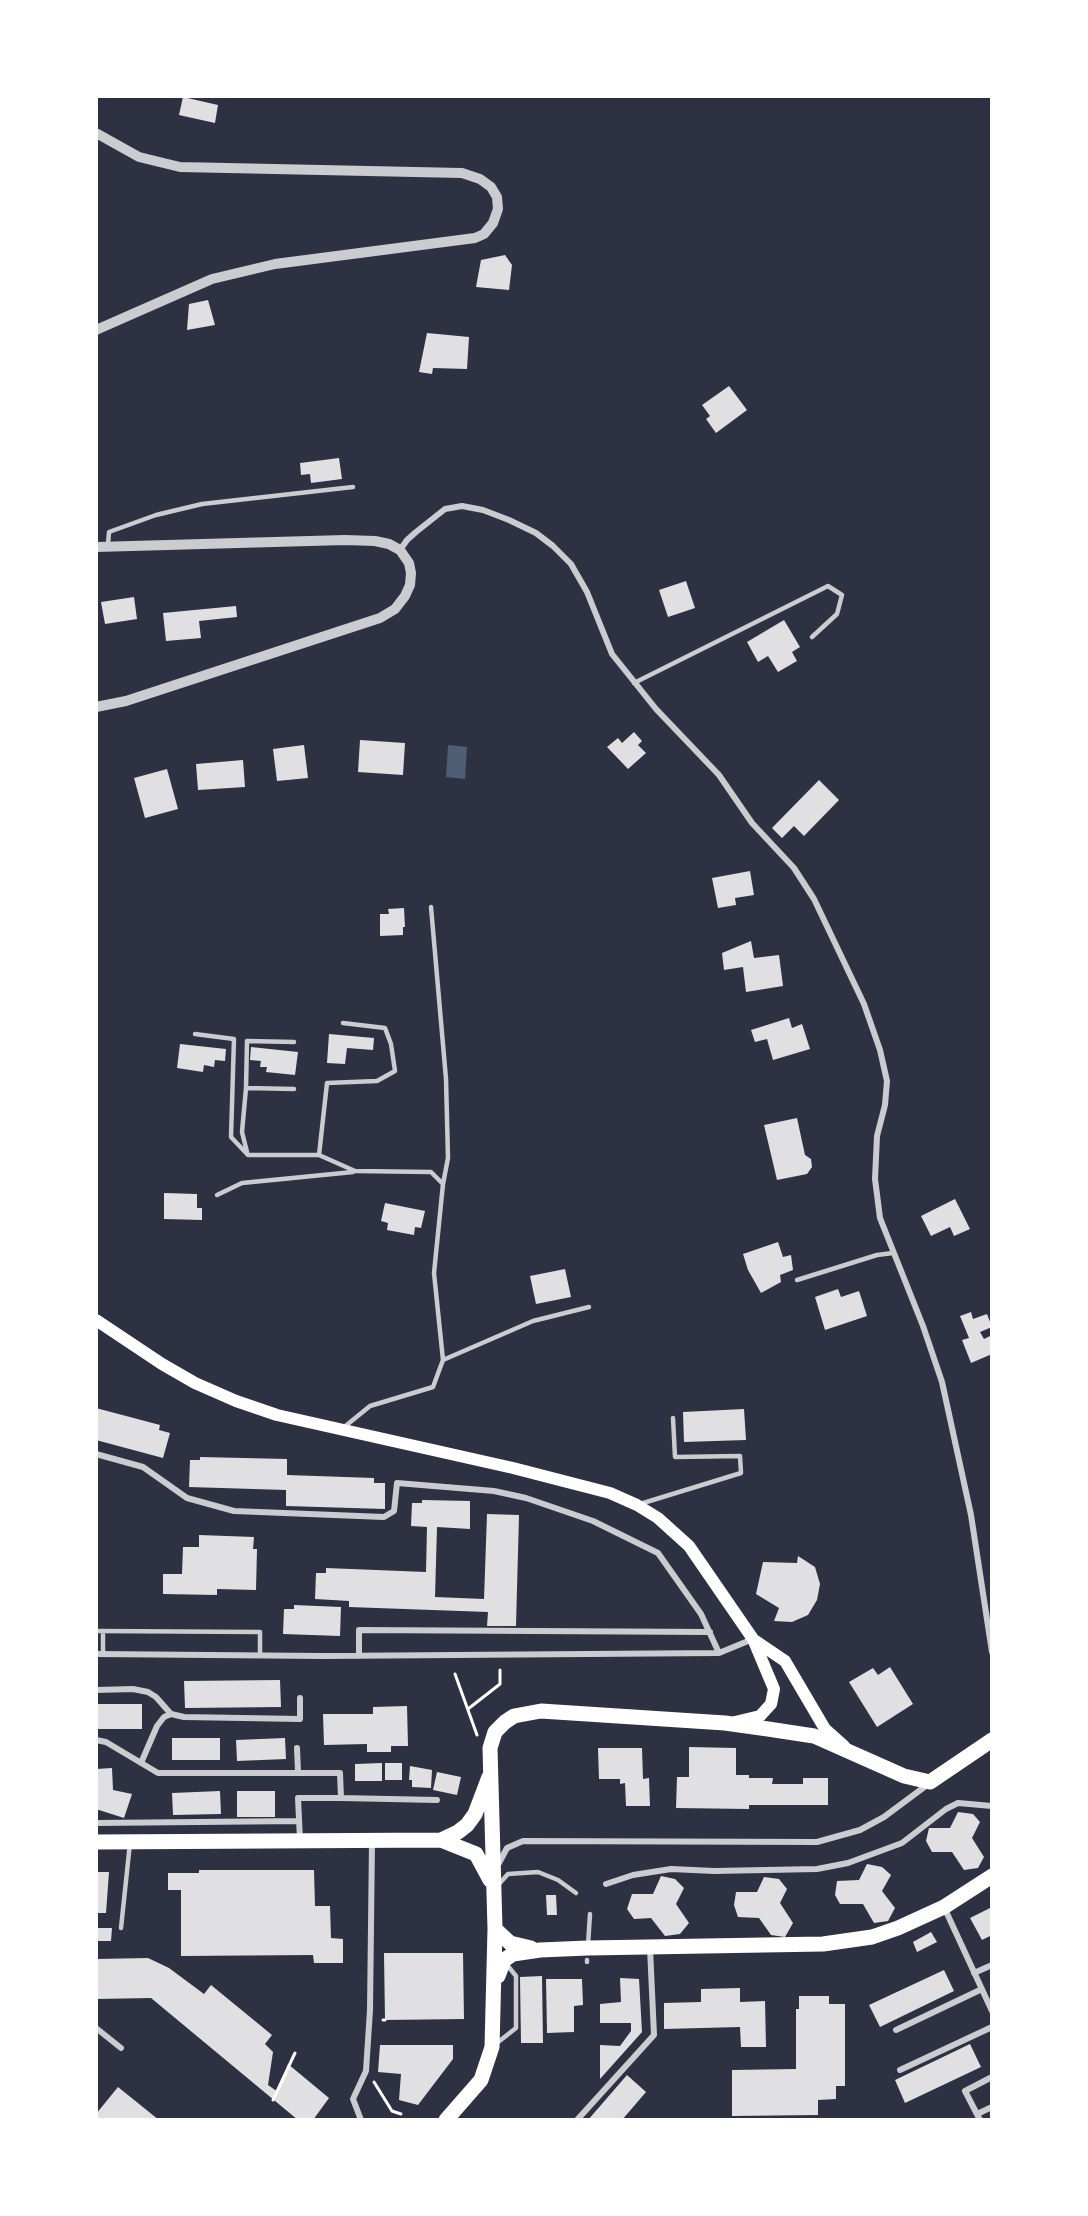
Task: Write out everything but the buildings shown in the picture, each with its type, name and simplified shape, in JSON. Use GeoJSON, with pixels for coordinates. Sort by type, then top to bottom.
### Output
{"type":"FeatureCollection","features":[{"type":"Feature","properties":{"kind":"main road"},"geometry":{"type":"LineString","coordinates":[[96,1320],[162,1364],[225,1396],[277,1415],[535,1474],[610,1493],[638,1505],[658,1518],[690,1546],[753,1639],[774,1689],[771,1704],[760,1716],[725,1723]]}},
{"type":"Feature","properties":{"kind":"main road"},"geometry":{"type":"LineString","coordinates":[[753,1639],[785,1661],[825,1729],[849,1750]]}},
{"type":"Feature","properties":{"kind":"main road"},"geometry":{"type":"LineString","coordinates":[[446,2120],[481,2080],[492,2047],[495,1929],[492,1796],[489,1777],[490,1748],[495,1732],[505,1722],[521,1714],[541,1711],[725,1723],[814,1736],[904,1776],[930,1782],[992,1740]]}},
{"type":"Feature","properties":{"kind":"main road"},"geometry":{"type":"LineString","coordinates":[[975,1752],[992,1755]]}},
{"type":"Feature","properties":{"kind":"main road"},"geometry":{"type":"LineString","coordinates":[[441,1840],[467,1825],[475,1814],[489,1777]]}},
{"type":"Feature","properties":{"kind":"main road"},"geometry":{"type":"LineString","coordinates":[[96,1842],[441,1840],[476,1854],[494,1888]]}},
{"type":"Feature","properties":{"kind":"main road"},"geometry":{"type":"LineString","coordinates":[[495,1929],[510,1943],[588,1957],[650,1947],[823,1944],[872,1936],[898,1928],[944,1907],[991,1877]]}},
{"type":"Feature","properties":{"kind":"main road"},"geometry":{"type":"LineString","coordinates":[[494,1996],[499,1969],[504,1960],[513,1954],[540,1950]]}},
{"type":"Feature","properties":{"kind":"street"},"geometry":{"type":"LineString","coordinates":[[96,133],[139,157],[180,167],[462,173],[480,179],[491,187],[497,197],[498,209],[493,223],[484,234],[475,238],[275,264],[212,279],[96,330]]}},
{"type":"Feature","properties":{"kind":"street"},"geometry":{"type":"LineString","coordinates":[[400,550],[406,540],[445,509],[462,506],[483,510],[536,533],[571,564],[587,592],[612,654],[634,683],[718,774],[752,823],[794,868],[814,899],[864,1004],[880,1050],[887,1081],[885,1105],[877,1136],[875,1179],[879,1218],[923,1326],[942,1382],[970,1515],[992,1652]]}},
{"type":"Feature","properties":{"kind":"street"},"geometry":{"type":"LineString","coordinates":[[96,707],[126,701],[380,618],[395,609],[405,596],[410,585],[411,573],[409,563],[400,550],[389,544],[375,541],[102,548]]}},
{"type":"Feature","properties":{"kind":"street"},"geometry":{"type":"LineString","coordinates":[[96,1454],[143,1467],[187,1498],[234,1511],[384,1517],[394,1511],[397,1484],[494,1491],[526,1498],[593,1521],[658,1553],[701,1614],[719,1653]]}},
{"type":"Feature","properties":{"kind":"street"},"geometry":{"type":"LineString","coordinates":[[359,1656],[359,1630],[710,1632]]}},
{"type":"Feature","properties":{"kind":"street"},"geometry":{"type":"LineString","coordinates":[[100,1654],[359,1656],[719,1653],[753,1639]]}},
{"type":"Feature","properties":{"kind":"street"},"geometry":{"type":"LineString","coordinates":[[96,1690],[133,1689],[148,1692],[156,1697],[171,1714],[184,1717],[300,1719],[300,1698]]}},
{"type":"Feature","properties":{"kind":"street"},"geometry":{"type":"LineString","coordinates":[[141,1763],[157,1726],[164,1717],[171,1714]]}},
{"type":"Feature","properties":{"kind":"street"},"geometry":{"type":"LineString","coordinates":[[96,1740],[106,1742],[158,1773],[339,1773],[342,1798]]}},
{"type":"Feature","properties":{"kind":"street"},"geometry":{"type":"LineString","coordinates":[[297,1748],[298,1772]]}},
{"type":"Feature","properties":{"kind":"street"},"geometry":{"type":"LineString","coordinates":[[494,1888],[500,1858],[507,1848],[523,1841],[817,1842],[860,1830],[884,1817],[930,1782]]}},
{"type":"Feature","properties":{"kind":"street"},"geometry":{"type":"LineString","coordinates":[[300,1840],[298,1798],[437,1800]]}},
{"type":"Feature","properties":{"kind":"street"},"geometry":{"type":"LineString","coordinates":[[606,1884],[633,1875],[671,1869],[714,1871],[817,1869],[848,1863],[902,1843],[946,1809],[958,1803],[992,1806]]}},
{"type":"Feature","properties":{"kind":"street"},"geometry":{"type":"LineString","coordinates":[[96,1822],[299,1821]]}},
{"type":"Feature","properties":{"kind":"street"},"geometry":{"type":"LineString","coordinates":[[361,2120],[353,2099],[366,2072],[370,2010],[372,1840]]}},
{"type":"Feature","properties":{"kind":"street"},"geometry":{"type":"LineString","coordinates":[[944,1907],[992,2011]]}},
{"type":"Feature","properties":{"kind":"street"},"geometry":{"type":"LineString","coordinates":[[577,2120],[654,2035],[650,1947]]}},
{"type":"Feature","properties":{"kind":"street"},"geometry":{"type":"LineString","coordinates":[[975,1973],[992,1965]]}},
{"type":"Feature","properties":{"kind":"street"},"geometry":{"type":"LineString","coordinates":[[896,2030],[982,1989]]}},
{"type":"Feature","properties":{"kind":"street"},"geometry":{"type":"LineString","coordinates":[[900,2070],[992,2027]]}},
{"type":"Feature","properties":{"kind":"street"},"geometry":{"type":"LineString","coordinates":[[96,2028],[121,2048]]}},
{"type":"Feature","properties":{"kind":"street"},"geometry":{"type":"LineString","coordinates":[[992,2077],[965,2091],[979,2117],[992,2107]]}},
{"type":"Feature","properties":{"kind":"lane"},"geometry":{"type":"LineString","coordinates":[[102,548],[110,532],[156,515],[202,504],[353,487]]}},
{"type":"Feature","properties":{"kind":"lane"},"geometry":{"type":"LineString","coordinates":[[634,683],[828,586],[842,595],[837,614],[812,637]]}},
{"type":"Feature","properties":{"kind":"lane"},"geometry":{"type":"LineString","coordinates":[[341,1430],[370,1406],[433,1387],[443,1360],[434,1273],[443,1184],[448,1158],[446,1079],[431,907]]}},
{"type":"Feature","properties":{"kind":"lane"},"geometry":{"type":"LineString","coordinates":[[319,1155],[327,1083],[377,1081],[394,1071],[391,1044],[385,1028],[343,1023]]}},
{"type":"Feature","properties":{"kind":"lane"},"geometry":{"type":"LineString","coordinates":[[195,1034],[234,1039],[231,1137],[248,1155],[319,1155],[356,1172]]}},
{"type":"Feature","properties":{"kind":"lane"},"geometry":{"type":"LineString","coordinates":[[248,1155],[242,1132],[247,1041],[294,1042]]}},
{"type":"Feature","properties":{"kind":"lane"},"geometry":{"type":"LineString","coordinates":[[246,1088],[294,1089]]}},
{"type":"Feature","properties":{"kind":"lane"},"geometry":{"type":"LineString","coordinates":[[217,1195],[242,1183],[356,1172],[431,1172],[443,1184]]}},
{"type":"Feature","properties":{"kind":"lane"},"geometry":{"type":"LineString","coordinates":[[797,1280],[877,1255],[893,1253]]}},
{"type":"Feature","properties":{"kind":"lane"},"geometry":{"type":"LineString","coordinates":[[443,1360],[533,1321],[589,1307]]}},
{"type":"Feature","properties":{"kind":"lane"},"geometry":{"type":"LineString","coordinates":[[638,1505],[741,1473],[740,1456],[675,1457],[673,1418]]}},
{"type":"Feature","properties":{"kind":"lane"},"geometry":{"type":"LineString","coordinates":[[96,1631],[260,1632],[260,1655]]}},
{"type":"Feature","properties":{"kind":"lane"},"geometry":{"type":"LineString","coordinates":[[100,1654],[103,1631]]}},
{"type":"Feature","properties":{"kind":"lane"},"geometry":{"type":"LineString","coordinates":[[122,1928],[131,1841]]}},
{"type":"Feature","properties":{"kind":"lane"},"geometry":{"type":"LineString","coordinates":[[494,1888],[508,1874],[538,1872],[558,1880],[576,1893]]}},
{"type":"Feature","properties":{"kind":"lane"},"geometry":{"type":"LineString","coordinates":[[588,1957],[590,1914]]}},
{"type":"Feature","properties":{"kind":"lane"},"geometry":{"type":"LineString","coordinates":[[492,2047],[516,2028],[516,1976],[504,1960]]}},
{"type":"Feature","properties":{"kind":"path"},"geometry":{"type":"LineString","coordinates":[[468,1709],[500,1684],[500,1670]]}},
{"type":"Feature","properties":{"kind":"path"},"geometry":{"type":"LineString","coordinates":[[455,1674],[477,1735]]}},
{"type":"Feature","properties":{"kind":"path"},"geometry":{"type":"LineString","coordinates":[[273,2100],[295,2053]]}},
{"type":"Feature","properties":{"kind":"path"},"geometry":{"type":"LineString","coordinates":[[372,2080],[392,2111],[401,2114]]}},
{"type":"Feature","properties":{"kind":"water"},"geometry":{"type":"Polygon","coordinates":[[[448,745],[467,747],[465,779],[446,777],[448,745]]]}}]}
